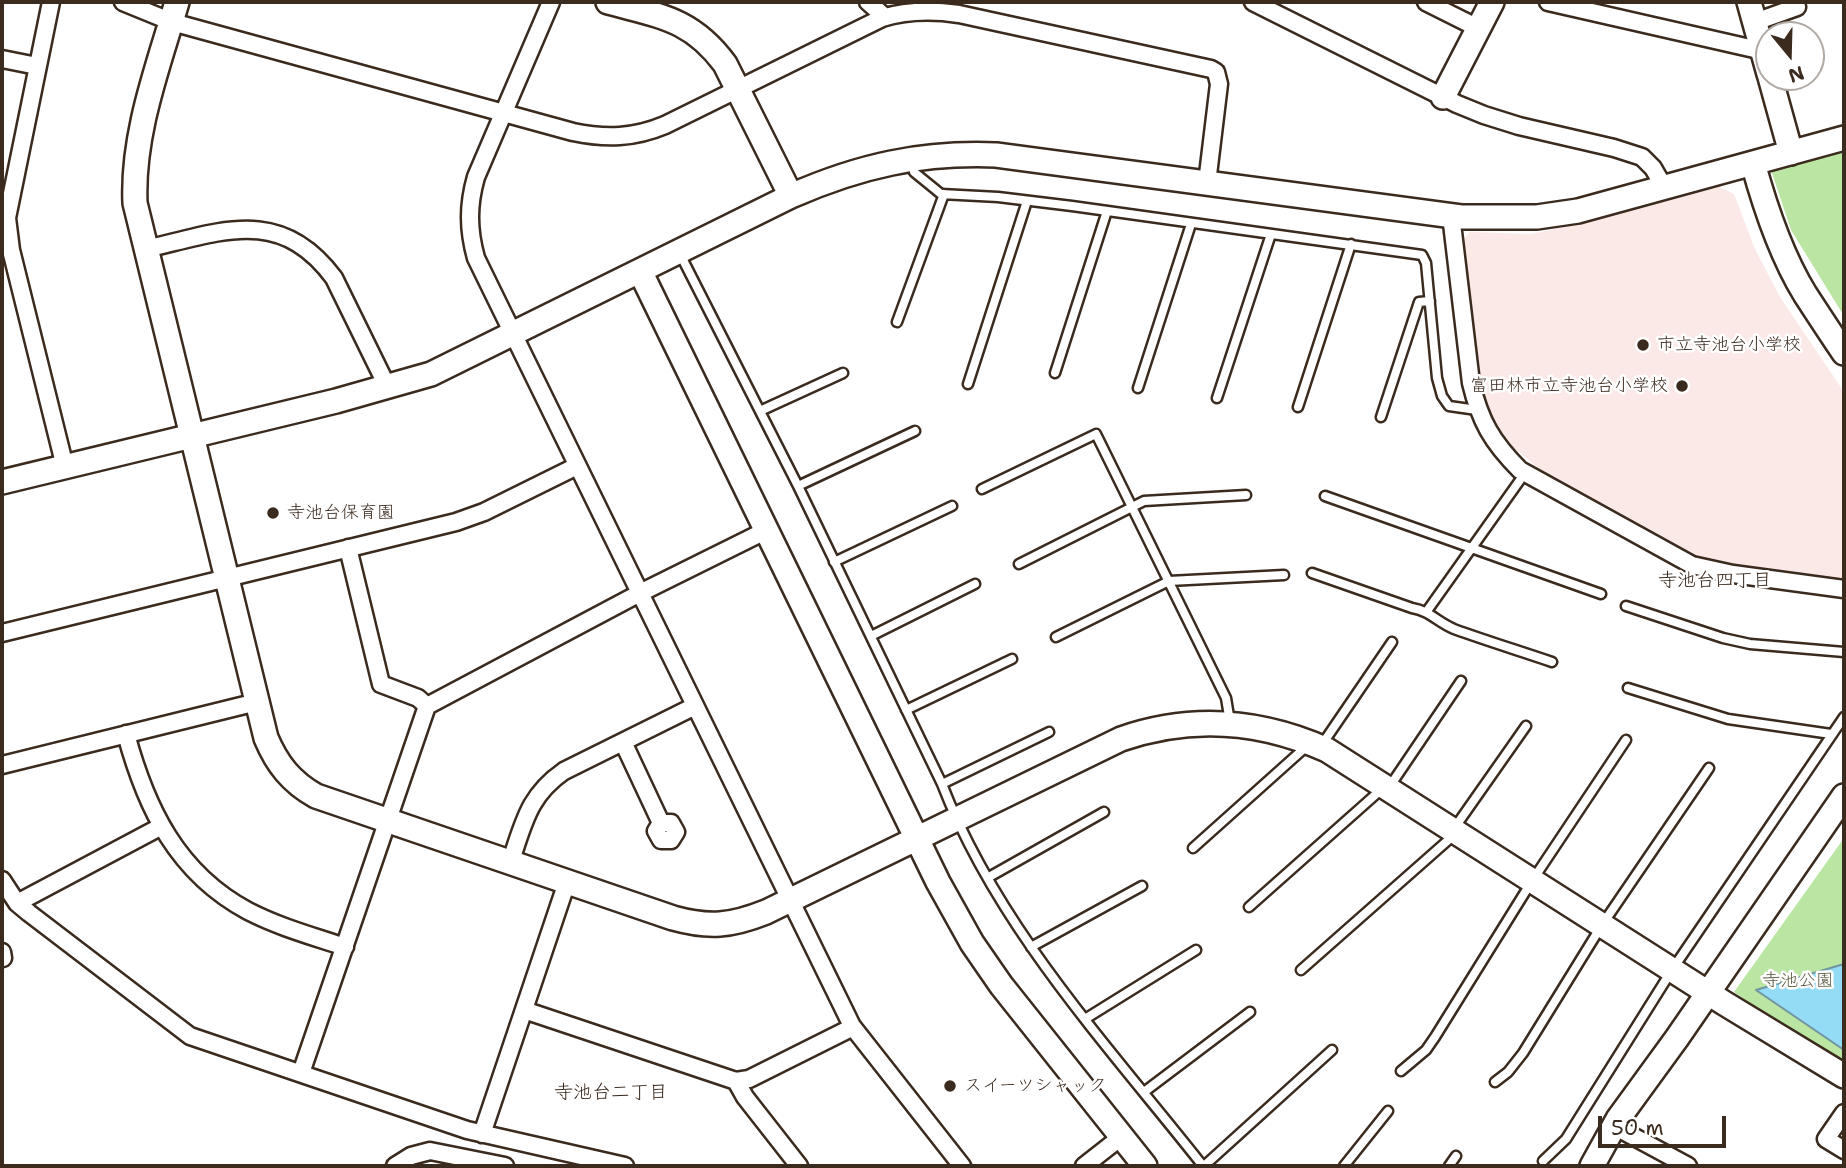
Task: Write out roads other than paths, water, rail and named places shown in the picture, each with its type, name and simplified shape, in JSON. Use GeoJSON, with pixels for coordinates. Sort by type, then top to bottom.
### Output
{"type":"FeatureCollection","features":[{"type":"Feature","properties":{"kind":"street"},"geometry":{"type":"LineString","coordinates":[[51,2],[7,218],[8,233],[65,467]]}},
{"type":"Feature","properties":{"kind":"street"},"geometry":{"type":"LineString","coordinates":[[123,2],[174,12],[503,113],[596,137],[644,134],[654,130],[885,17],[921,11],[959,14],[1211,69],[1218,75],[1219,84],[1207,183]]}},
{"type":"Feature","properties":{"kind":"street"},"geometry":{"type":"LineString","coordinates":[[551,2],[476,177],[470,199],[469,222],[476,258],[853,1027],[962,1166]]}},
{"type":"Feature","properties":{"kind":"street"},"geometry":{"type":"LineString","coordinates":[[608,2],[669,18],[699,34],[725,64],[791,196]]}},
{"type":"Feature","properties":{"kind":"street"},"geometry":{"type":"LineString","coordinates":[[867,2],[885,17]]}},
{"type":"Feature","properties":{"kind":"street"},"geometry":{"type":"LineString","coordinates":[[1253,2],[1484,115],[1642,157],[1653,168],[1664,187]]}},
{"type":"Feature","properties":{"kind":"street"},"geometry":{"type":"LineString","coordinates":[[1426,2],[1478,29]]}},
{"type":"Feature","properties":{"kind":"street"},"geometry":{"type":"LineString","coordinates":[[1443,97],[1492,2]]}},
{"type":"Feature","properties":{"kind":"street"},"geometry":{"type":"LineString","coordinates":[[1548,2],[1755,49]]}},
{"type":"Feature","properties":{"kind":"street"},"geometry":{"type":"LineString","coordinates":[[1752,12],[1797,7]]}},
{"type":"Feature","properties":{"kind":"street"},"geometry":{"type":"LineString","coordinates":[[174,12],[139,138],[135,161],[135,203],[266,738],[273,755],[291,780],[316,796],[673,918],[710,926],[748,920],[1100,748],[1132,736],[1187,724],[1230,724],[1264,729],[1315,745],[1844,1076]]}},
{"type":"Feature","properties":{"kind":"street"},"geometry":{"type":"LineString","coordinates":[[2,59],[37,66]]}},
{"type":"Feature","properties":{"kind":"street"},"geometry":{"type":"LineString","coordinates":[[1774,91],[1791,153]]}},
{"type":"Feature","properties":{"kind":"street"},"geometry":{"type":"LineString","coordinates":[[2,482],[388,388],[431,374],[791,196],[848,173],[881,164],[946,155],[996,155],[1451,215],[1537,217],[1578,211],[1844,138]]}},
{"type":"Feature","properties":{"kind":"street"},"geometry":{"type":"LineString","coordinates":[[2,156],[19,157]]}},
{"type":"Feature","properties":{"kind":"street"},"geometry":{"type":"LineString","coordinates":[[1752,163],[1788,261],[1804,292],[1844,353]]}},
{"type":"Feature","properties":{"kind":"street"},"geometry":{"type":"LineString","coordinates":[[1451,215],[1471,383],[1477,410],[1502,451],[1525,473],[1692,565],[1708,570],[1844,589]]}},
{"type":"Feature","properties":{"kind":"street"},"geometry":{"type":"LineString","coordinates":[[146,250],[241,229],[277,232],[291,239],[322,262],[334,278],[388,388]]}},
{"type":"Feature","properties":{"kind":"street"},"geometry":{"type":"LineString","coordinates":[[640,271],[917,839],[972,943],[1001,985],[1145,1166]]}},
{"type":"Feature","properties":{"kind":"street"},"geometry":{"type":"LineString","coordinates":[[2,633],[456,522],[484,512],[577,466]]}},
{"type":"Feature","properties":{"kind":"street"},"geometry":{"type":"LineString","coordinates":[[301,1073],[427,706],[640,593],[766,530]]}},
{"type":"Feature","properties":{"kind":"street"},"geometry":{"type":"LineString","coordinates":[[348,548],[381,684],[418,698],[427,706]]}},
{"type":"Feature","properties":{"kind":"street"},"geometry":{"type":"LineString","coordinates":[[2,765],[257,702]]}},
{"type":"Feature","properties":{"kind":"street"},"geometry":{"type":"LineString","coordinates":[[510,863],[536,795],[549,782],[564,771],[695,706]]}},
{"type":"Feature","properties":{"kind":"street"},"geometry":{"type":"LineString","coordinates":[[126,734],[144,793],[160,827],[192,867],[236,904],[274,923],[345,947]]}},
{"type":"Feature","properties":{"kind":"street"},"geometry":{"type":"LineString","coordinates":[[622,742],[661,823]]}},
{"type":"Feature","properties":{"kind":"street"},"geometry":{"type":"LineString","coordinates":[[1592,1166],[1614,1126],[1844,796]]}},
{"type":"Feature","properties":{"kind":"street"},"geometry":{"type":"LineString","coordinates":[[17,903],[160,827]]}},
{"type":"Feature","properties":{"kind":"street"},"geometry":{"type":"LineString","coordinates":[[2,880],[17,903],[190,1035],[482,1134],[574,1161],[625,1166]]}},
{"type":"Feature","properties":{"kind":"street"},"geometry":{"type":"LineString","coordinates":[[482,1134],[567,882]]}},
{"type":"Feature","properties":{"kind":"street"},"geometry":{"type":"LineString","coordinates":[[524,1010],[736,1081],[750,1079],[853,1027]]}},
{"type":"Feature","properties":{"kind":"street"},"geometry":{"type":"LineString","coordinates":[[736,1081],[745,1097],[799,1166]]}},
{"type":"Feature","properties":{"kind":"street"},"geometry":{"type":"LineString","coordinates":[[1844,1113],[1826,1139],[1844,1150]]}},
{"type":"Feature","properties":{"kind":"street"},"geometry":{"type":"LineString","coordinates":[[1614,1126],[1688,1166]]}},
{"type":"Feature","properties":{"kind":"street"},"geometry":{"type":"LineString","coordinates":[[1084,1166],[1121,1137]]}},
{"type":"Feature","properties":{"kind":"street"},"geometry":{"type":"LineString","coordinates":[[399,1165],[411,1156],[430,1151],[505,1166]]}},
{"type":"Feature","properties":{"kind":"lane"},"geometry":{"type":"LineString","coordinates":[[912,159],[914,172],[920,179],[944,194],[1107,211],[1422,255],[1426,263],[1441,396],[1450,406],[1477,410]]}},
{"type":"Feature","properties":{"kind":"lane"},"geometry":{"type":"LineString","coordinates":[[897,322],[944,194]]}},
{"type":"Feature","properties":{"kind":"lane"},"geometry":{"type":"LineString","coordinates":[[968,384],[1027,201]]}},
{"type":"Feature","properties":{"kind":"lane"},"geometry":{"type":"LineString","coordinates":[[1055,373],[1107,211]]}},
{"type":"Feature","properties":{"kind":"lane"},"geometry":{"type":"LineString","coordinates":[[1138,388],[1191,224]]}},
{"type":"Feature","properties":{"kind":"lane"},"geometry":{"type":"LineString","coordinates":[[1217,398],[1271,234]]}},
{"type":"Feature","properties":{"kind":"lane"},"geometry":{"type":"LineString","coordinates":[[1298,407],[1351,244]]}},
{"type":"Feature","properties":{"kind":"lane"},"geometry":{"type":"LineString","coordinates":[[679,252],[798,486],[942,784],[956,819],[1010,916],[1085,1018],[1203,1166],[1332,1049]]}},
{"type":"Feature","properties":{"kind":"lane"},"geometry":{"type":"LineString","coordinates":[[1381,417],[1419,302],[1430,301]]}},
{"type":"Feature","properties":{"kind":"lane"},"geometry":{"type":"LineString","coordinates":[[760,411],[843,373]]}},
{"type":"Feature","properties":{"kind":"lane"},"geometry":{"type":"LineString","coordinates":[[798,486],[915,432]]}},
{"type":"Feature","properties":{"kind":"lane"},"geometry":{"type":"LineString","coordinates":[[982,489],[1097,434],[1226,698],[1230,724]]}},
{"type":"Feature","properties":{"kind":"lane"},"geometry":{"type":"LineString","coordinates":[[1427,611],[1525,473]]}},
{"type":"Feature","properties":{"kind":"lane"},"geometry":{"type":"LineString","coordinates":[[1019,564],[1144,501],[1245,495]]}},
{"type":"Feature","properties":{"kind":"lane"},"geometry":{"type":"LineString","coordinates":[[1325,496],[1601,594]]}},
{"type":"Feature","properties":{"kind":"lane"},"geometry":{"type":"LineString","coordinates":[[835,562],[952,506]]}},
{"type":"Feature","properties":{"kind":"lane"},"geometry":{"type":"LineString","coordinates":[[1312,573],[1427,611],[1434,620],[1452,628],[1552,662]]}},
{"type":"Feature","properties":{"kind":"lane"},"geometry":{"type":"LineString","coordinates":[[1056,637],[1169,581],[1284,575]]}},
{"type":"Feature","properties":{"kind":"lane"},"geometry":{"type":"LineString","coordinates":[[871,636],[975,584]]}},
{"type":"Feature","properties":{"kind":"lane"},"geometry":{"type":"LineString","coordinates":[[1626,606],[1723,638],[1750,644],[1844,652]]}},
{"type":"Feature","properties":{"kind":"lane"},"geometry":{"type":"LineString","coordinates":[[1193,848],[1315,745],[1392,642]]}},
{"type":"Feature","properties":{"kind":"lane"},"geometry":{"type":"LineString","coordinates":[[906,710],[1012,659]]}},
{"type":"Feature","properties":{"kind":"lane"},"geometry":{"type":"LineString","coordinates":[[1249,907],[1386,788],[1461,681]]}},
{"type":"Feature","properties":{"kind":"lane"},"geometry":{"type":"LineString","coordinates":[[1628,688],[1728,719],[1831,734]]}},
{"type":"Feature","properties":{"kind":"lane"},"geometry":{"type":"LineString","coordinates":[[1543,1161],[1566,1139],[1672,970],[1844,717]]}},
{"type":"Feature","properties":{"kind":"lane"},"geometry":{"type":"LineString","coordinates":[[1301,970],[1455,831],[1526,726]]}},
{"type":"Feature","properties":{"kind":"lane"},"geometry":{"type":"LineString","coordinates":[[942,784],[1049,732]]}},
{"type":"Feature","properties":{"kind":"lane"},"geometry":{"type":"LineString","coordinates":[[1401,1071],[1426,1050],[1435,1037],[1532,881],[1626,740]]}},
{"type":"Feature","properties":{"kind":"lane"},"geometry":{"type":"LineString","coordinates":[[1495,1082],[1508,1072],[1523,1053],[1602,925],[1709,768]]}},
{"type":"Feature","properties":{"kind":"lane"},"geometry":{"type":"LineString","coordinates":[[989,877],[1104,812]]}},
{"type":"Feature","properties":{"kind":"lane"},"geometry":{"type":"LineString","coordinates":[[1031,947],[1142,886]]}},
{"type":"Feature","properties":{"kind":"lane"},"geometry":{"type":"LineString","coordinates":[[1085,1018],[1196,950]]}},
{"type":"Feature","properties":{"kind":"lane"},"geometry":{"type":"LineString","coordinates":[[1144,1092],[1250,1012]]}},
{"type":"Feature","properties":{"kind":"lane"},"geometry":{"type":"LineString","coordinates":[[1345,1166],[1388,1111]]}},
{"type":"Feature","properties":{"kind":"lane"},"geometry":{"type":"LineString","coordinates":[[1449,1166],[1456,1157]]}},
{"type":"Feature","properties":{"kind":"water"},"geometry":{"type":"Polygon","coordinates":[[[1844,964],[1844,1050],[1756,990],[1844,964]]]}},
{"type":"Feature","properties":{"kind":"place","name":"市立寺池台小学校"},"geometry":{"type":"Point","coordinates":[1643,345]}},
{"type":"Feature","properties":{"kind":"place","name":"富田林市立寺池台小学校"},"geometry":{"type":"Point","coordinates":[1682,386]}},
{"type":"Feature","properties":{"kind":"place","name":"寺池台保育園"},"geometry":{"type":"Point","coordinates":[273,513]}},
{"type":"Feature","properties":{"kind":"place","name":"スイーツシャック"},"geometry":{"type":"Point","coordinates":[950,1086]}},
{"type":"Feature","properties":{"kind":"district","name":"寺池台四丁目"},"geometry":{"type":"Point","coordinates":[1715,581]}},
{"type":"Feature","properties":{"kind":"district","name":"寺池台二丁目"},"geometry":{"type":"Point","coordinates":[611,1093]}},
{"type":"Feature","properties":{"kind":"park label","name":"寺池公園"},"geometry":{"type":"Point","coordinates":[1798,981]}}]}
